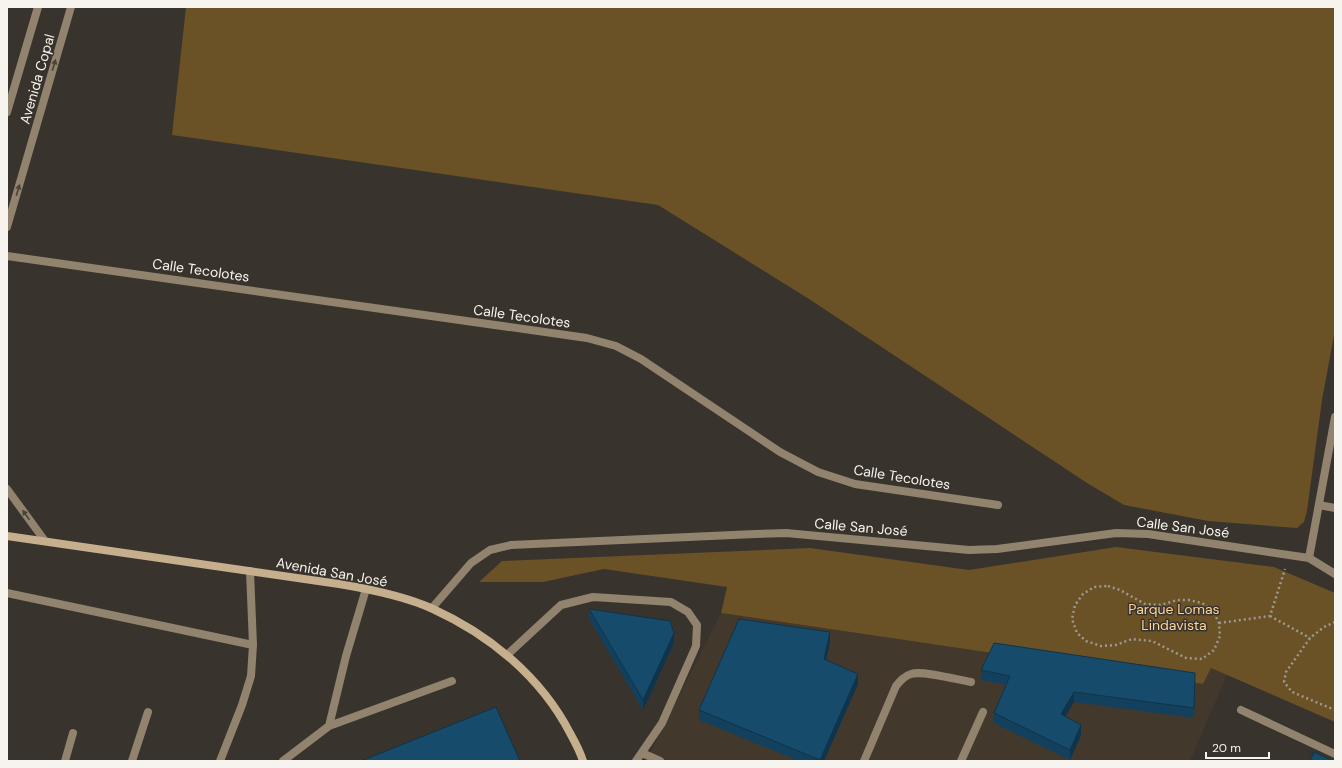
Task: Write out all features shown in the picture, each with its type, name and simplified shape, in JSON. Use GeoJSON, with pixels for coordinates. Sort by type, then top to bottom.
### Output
{"type":"FeatureCollection","features":[{"type":"Feature","properties":{"kind":"main road","name":"Avenida San José"},"geometry":{"type":"LineString","coordinates":[[7,536],[366,589],[432,608],[474,630],[507,655],[531,677],[561,715],[583,761]]}},
{"type":"Feature","properties":{"kind":"street","name":"Avenida Copal"},"geometry":{"type":"LineString","coordinates":[[7,112],[38,7]]}},
{"type":"Feature","properties":{"kind":"street","name":"Avenida Copal"},"geometry":{"type":"LineString","coordinates":[[7,227],[71,7]]}},
{"type":"Feature","properties":{"kind":"street","name":"Calle Tecolotes"},"geometry":{"type":"LineString","coordinates":[[7,256],[587,338],[616,346],[641,359],[780,452],[818,472],[855,484],[998,505]]}},
{"type":"Feature","properties":{"kind":"street"},"geometry":{"type":"LineString","coordinates":[[1335,417],[1309,558],[1335,574]]}},
{"type":"Feature","properties":{"kind":"street"},"geometry":{"type":"LineString","coordinates":[[7,489],[45,542]]}},
{"type":"Feature","properties":{"kind":"street"},"geometry":{"type":"LineString","coordinates":[[1319,505],[1335,508]]}},
{"type":"Feature","properties":{"kind":"street","name":"Calle San José"},"geometry":{"type":"LineString","coordinates":[[432,608],[472,563],[490,550],[511,546],[786,533],[969,550],[997,549],[1116,533],[1148,534],[1309,558]]}},
{"type":"Feature","properties":{"kind":"street"},"geometry":{"type":"LineString","coordinates":[[220,761],[242,705],[251,676],[253,645],[250,571]]}},
{"type":"Feature","properties":{"kind":"street"},"geometry":{"type":"LineString","coordinates":[[329,726],[346,656],[366,589]]}},
{"type":"Feature","properties":{"kind":"street"},"geometry":{"type":"LineString","coordinates":[[7,593],[253,645]]}},
{"type":"Feature","properties":{"kind":"street"},"geometry":{"type":"LineString","coordinates":[[507,655],[561,605],[593,597],[671,602],[688,612],[697,625],[696,646],[662,723],[636,761]]}},
{"type":"Feature","properties":{"kind":"street"},"geometry":{"type":"LineString","coordinates":[[864,761],[896,686],[903,678],[911,673],[921,673],[971,682]]}},
{"type":"Feature","properties":{"kind":"street"},"geometry":{"type":"LineString","coordinates":[[283,761],[329,726],[452,681]]}},
{"type":"Feature","properties":{"kind":"street"},"geometry":{"type":"LineString","coordinates":[[1241,710],[1335,754]]}},
{"type":"Feature","properties":{"kind":"street"},"geometry":{"type":"LineString","coordinates":[[132,761],[148,712]]}},
{"type":"Feature","properties":{"kind":"street"},"geometry":{"type":"LineString","coordinates":[[961,761],[983,712]]}},
{"type":"Feature","properties":{"kind":"street"},"geometry":{"type":"LineString","coordinates":[[65,761],[74,733]]}},
{"type":"Feature","properties":{"kind":"street"},"geometry":{"type":"LineString","coordinates":[[642,753],[660,761]]}},
{"type":"Feature","properties":{"kind":"path"},"geometry":{"type":"LineString","coordinates":[[1270,616],[1289,555]]}},
{"type":"Feature","properties":{"kind":"path"},"geometry":{"type":"LineString","coordinates":[[1108,586],[1120,590],[1144,604],[1161,605],[1177,600],[1189,600],[1202,603],[1213,611],[1220,623],[1220,636],[1214,650],[1202,659],[1186,658],[1152,641],[1132,639],[1116,645],[1102,646],[1086,641],[1077,633],[1072,619],[1075,605],[1083,594],[1094,587],[1108,586]]}},
{"type":"Feature","properties":{"kind":"path"},"geometry":{"type":"LineString","coordinates":[[1220,623],[1270,616],[1310,638]]}},
{"type":"Feature","properties":{"kind":"path"},"geometry":{"type":"LineString","coordinates":[[1335,622],[1310,638],[1286,672],[1284,682],[1292,692],[1335,710]]}},
{"type":"Feature","properties":{"kind":"shaded area"},"geometry":{"type":"Polygon","coordinates":[[[721,613],[1203,684],[1211,668],[1227,675],[1190,761],[646,761],[721,613]]]}},
{"type":"Feature","properties":{"kind":"green space"},"geometry":{"type":"Polygon","coordinates":[[[186,7],[1335,7],[1335,330],[1322,400],[1307,511],[1304,522],[1297,528],[1208,521],[1124,505],[1087,483],[809,299],[658,205],[172,135],[186,7]]]}},
{"type":"Feature","properties":{"kind":"green space","name":"Parque Lomas Lindavista"},"geometry":{"type":"Polygon","coordinates":[[[1116,547],[1274,567],[1335,593],[1335,722],[1211,668],[1203,684],[721,613],[727,587],[604,569],[543,582],[479,582],[502,561],[810,548],[969,570],[1116,547]]]}},
{"type":"Feature","properties":{"kind":"building"},"geometry":{"type":"Polygon","coordinates":[[[589,609],[670,621],[674,633],[643,700],[589,609]]]}},
{"type":"Feature","properties":{"kind":"building"},"geometry":{"type":"Polygon","coordinates":[[[739,619],[830,632],[824,659],[858,674],[820,760],[699,710],[739,619]]]}},
{"type":"Feature","properties":{"kind":"building"},"geometry":{"type":"Polygon","coordinates":[[[994,643],[1195,673],[1194,708],[1074,692],[1061,714],[1081,725],[1070,750],[994,713],[1010,676],[981,670],[994,643]]]}},
{"type":"Feature","properties":{"kind":"building"},"geometry":{"type":"Polygon","coordinates":[[[496,707],[520,761],[361,761],[496,707]]]}},
{"type":"Feature","properties":{"kind":"building"},"geometry":{"type":"Polygon","coordinates":[[[1314,752],[1331,760],[1331,761],[1310,761],[1314,752]]]}}]}
